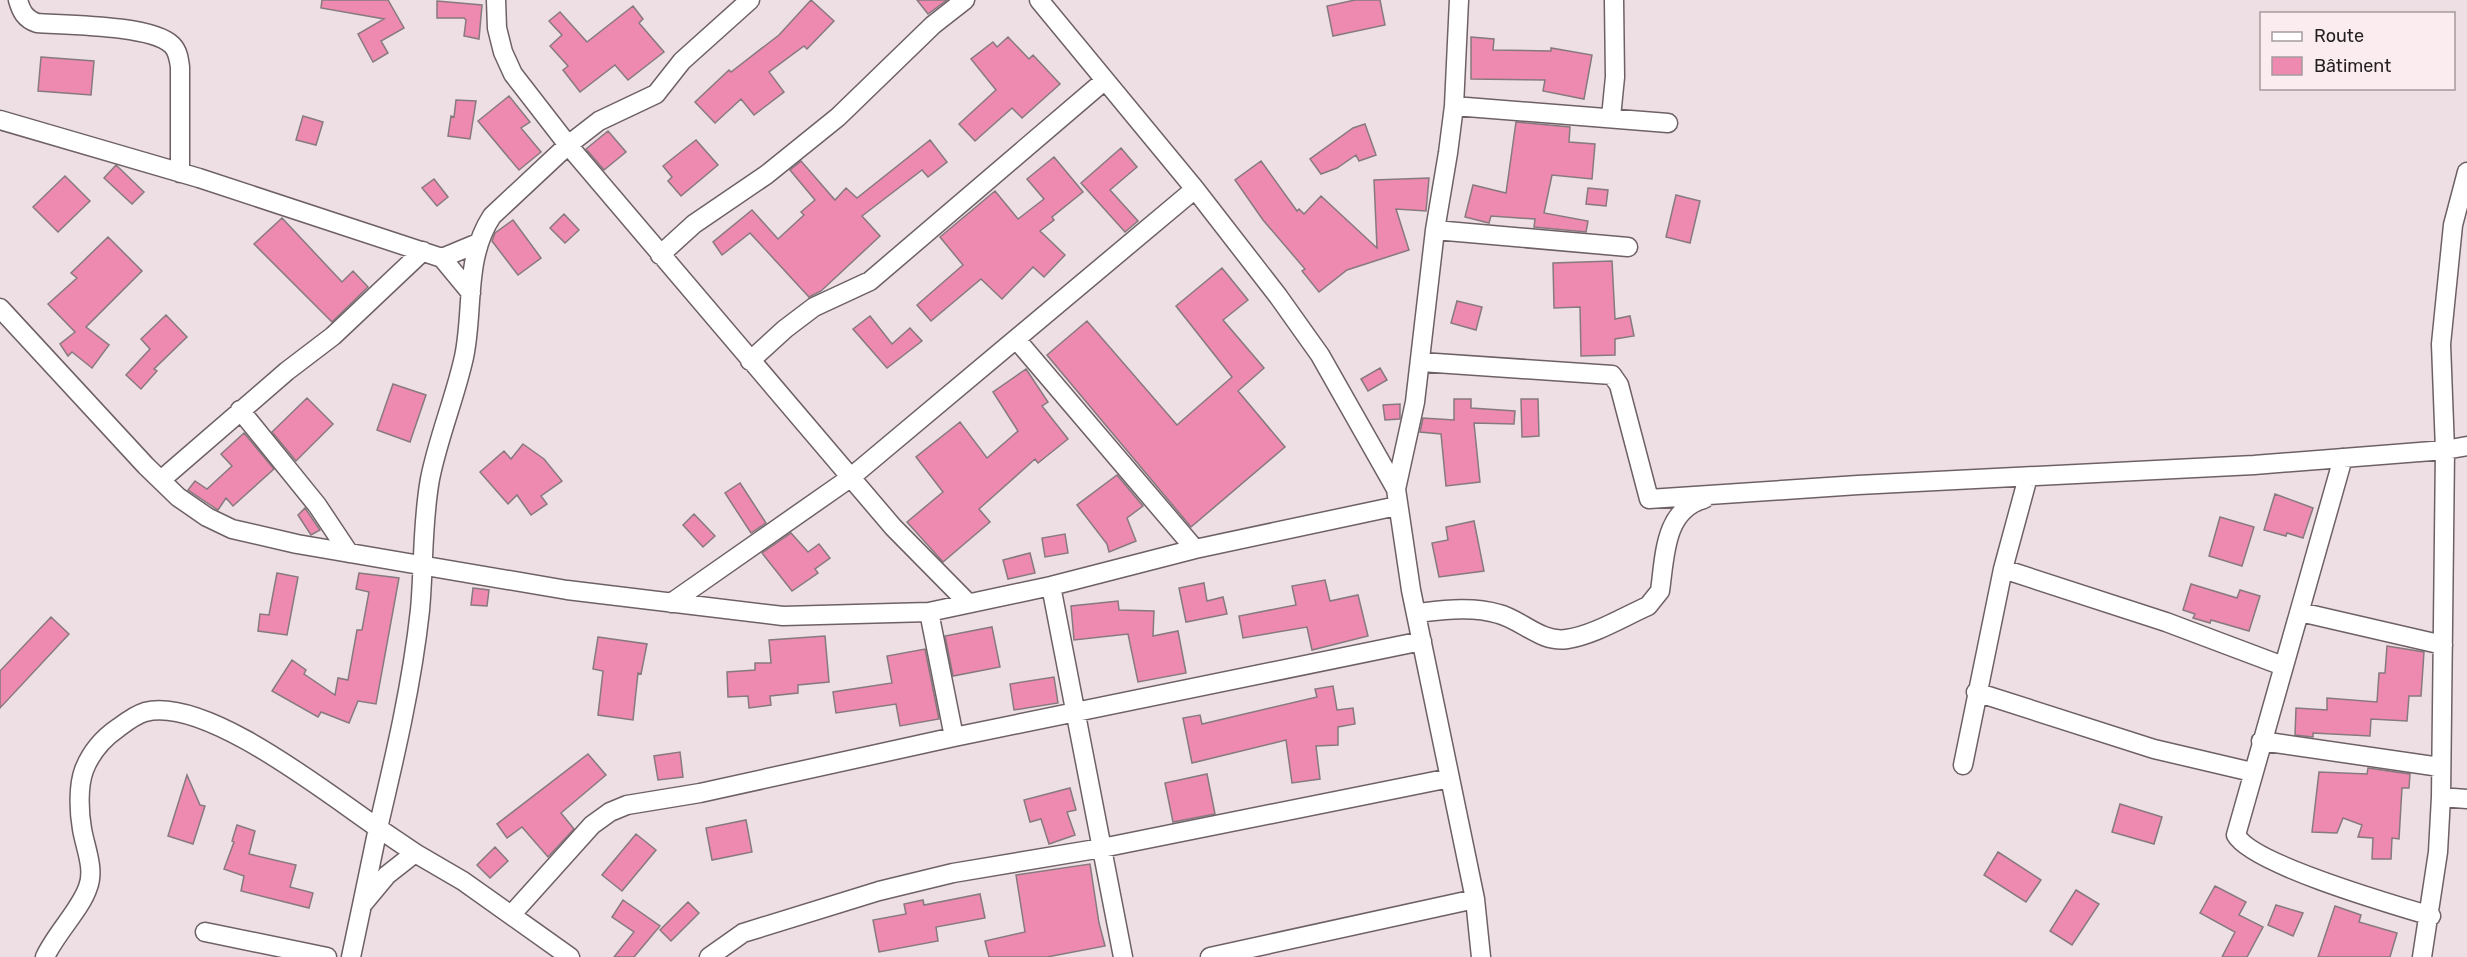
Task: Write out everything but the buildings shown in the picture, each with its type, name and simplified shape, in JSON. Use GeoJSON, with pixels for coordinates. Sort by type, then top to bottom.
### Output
{"type":"FeatureCollection","features":[{"type":"Feature","properties":{"kind":"street"},"geometry":{"type":"LineString","coordinates":[[18,0],[21,11],[29,20],[36,23],[147,33],[172,45],[178,55],[180,67],[180,173]]}},
{"type":"Feature","properties":{"kind":"street"},"geometry":{"type":"LineString","coordinates":[[496,0],[497,28],[503,52],[513,74],[568,145],[850,478],[893,527],[968,603]]}},
{"type":"Feature","properties":{"kind":"street"},"geometry":{"type":"LineString","coordinates":[[351,957],[412,668],[420,608],[423,522],[430,477],[464,357],[478,243],[492,216],[568,145],[599,121],[656,94],[682,61],[750,0]]}},
{"type":"Feature","properties":{"kind":"street"},"geometry":{"type":"LineString","coordinates":[[660,255],[694,224],[766,175],[830,123],[933,26],[965,0]]}},
{"type":"Feature","properties":{"kind":"street"},"geometry":{"type":"LineString","coordinates":[[1038,0],[1195,189],[1320,355],[1396,497],[1422,641],[1474,899],[1481,957]]}},
{"type":"Feature","properties":{"kind":"street"},"geometry":{"type":"LineString","coordinates":[[1396,497],[1421,362],[1435,230],[1454,106],[1459,0]]}},
{"type":"Feature","properties":{"kind":"street"},"geometry":{"type":"LineString","coordinates":[[1611,117],[1616,77],[1614,0]]}},
{"type":"Feature","properties":{"kind":"street"},"geometry":{"type":"LineString","coordinates":[[750,361],[785,329],[814,307],[870,281],[1104,81]]}},
{"type":"Feature","properties":{"kind":"street"},"geometry":{"type":"LineString","coordinates":[[1454,106],[1668,123]]}},
{"type":"Feature","properties":{"kind":"street"},"geometry":{"type":"LineString","coordinates":[[0,120],[180,173],[423,251],[442,258],[471,293]]}},
{"type":"Feature","properties":{"kind":"street"},"geometry":{"type":"LineString","coordinates":[[2422,957],[2431,916],[2439,852],[2441,797],[2445,450],[2441,344],[2453,225],[2467,172]]}},
{"type":"Feature","properties":{"kind":"street"},"geometry":{"type":"LineString","coordinates":[[671,603],[850,478],[1195,189]]}},
{"type":"Feature","properties":{"kind":"street"},"geometry":{"type":"LineString","coordinates":[[1435,230],[1629,247]]}},
{"type":"Feature","properties":{"kind":"street"},"geometry":{"type":"LineString","coordinates":[[442,258],[478,243]]}},
{"type":"Feature","properties":{"kind":"street"},"geometry":{"type":"LineString","coordinates":[[161,480],[240,410],[333,336],[423,251]]}},
{"type":"Feature","properties":{"kind":"street"},"geometry":{"type":"LineString","coordinates":[[0,308],[161,480],[207,517],[232,529],[349,554],[567,590],[783,616],[929,612],[1050,586],[1396,497]]}},
{"type":"Feature","properties":{"kind":"street"},"geometry":{"type":"LineString","coordinates":[[1016,339],[1195,549]]}},
{"type":"Feature","properties":{"kind":"street"},"geometry":{"type":"LineString","coordinates":[[1421,362],[1612,375],[1619,385],[1649,499],[1858,484],[2028,477],[2343,458],[2445,450],[2467,446]]}},
{"type":"Feature","properties":{"kind":"street"},"geometry":{"type":"LineString","coordinates":[[240,410],[317,505],[349,554]]}},
{"type":"Feature","properties":{"kind":"street"},"geometry":{"type":"LineString","coordinates":[[2343,458],[2252,772],[2236,835],[2245,847],[2323,881],[2431,916]]}},
{"type":"Feature","properties":{"kind":"street"},"geometry":{"type":"LineString","coordinates":[[1964,765],[1976,692],[2003,568],[2028,477]]}},
{"type":"Feature","properties":{"kind":"street"},"geometry":{"type":"LineString","coordinates":[[1417,613],[1443,610],[1485,611],[1501,614],[1550,638],[1567,639],[1589,631],[1648,606],[1656,599],[1660,591],[1671,528],[1678,514],[1692,502],[1720,494]]}},
{"type":"Feature","properties":{"kind":"street"},"geometry":{"type":"LineString","coordinates":[[2003,568],[2166,622],[2283,666]]}},
{"type":"Feature","properties":{"kind":"street"},"geometry":{"type":"LineString","coordinates":[[1050,586],[1123,957]]}},
{"type":"Feature","properties":{"kind":"street"},"geometry":{"type":"LineString","coordinates":[[929,612],[954,737]]}},
{"type":"Feature","properties":{"kind":"street"},"geometry":{"type":"LineString","coordinates":[[2300,612],[2443,645]]}},
{"type":"Feature","properties":{"kind":"street"},"geometry":{"type":"LineString","coordinates":[[512,914],[592,825],[610,812],[627,805],[700,793],[954,737],[1422,641]]}},
{"type":"Feature","properties":{"kind":"street"},"geometry":{"type":"LineString","coordinates":[[1976,692],[2154,749],[2252,772]]}},
{"type":"Feature","properties":{"kind":"street"},"geometry":{"type":"LineString","coordinates":[[45,957],[54,938],[89,887],[90,864],[81,827],[83,772],[92,753],[105,737],[129,720],[147,712],[171,713],[200,719],[272,753],[415,853],[463,881],[512,914],[570,957]]}},
{"type":"Feature","properties":{"kind":"street"},"geometry":{"type":"LineString","coordinates":[[2262,741],[2440,767]]}},
{"type":"Feature","properties":{"kind":"street"},"geometry":{"type":"LineString","coordinates":[[709,957],[743,933],[879,891],[953,873],[1102,848],[1450,778]]}},
{"type":"Feature","properties":{"kind":"street"},"geometry":{"type":"LineString","coordinates":[[2441,797],[2467,799]]}},
{"type":"Feature","properties":{"kind":"street"},"geometry":{"type":"LineString","coordinates":[[362,905],[387,874],[415,853]]}},
{"type":"Feature","properties":{"kind":"street"},"geometry":{"type":"LineString","coordinates":[[1210,957],[1474,899]]}},
{"type":"Feature","properties":{"kind":"street"},"geometry":{"type":"LineString","coordinates":[[205,932],[327,957]]}}]}
